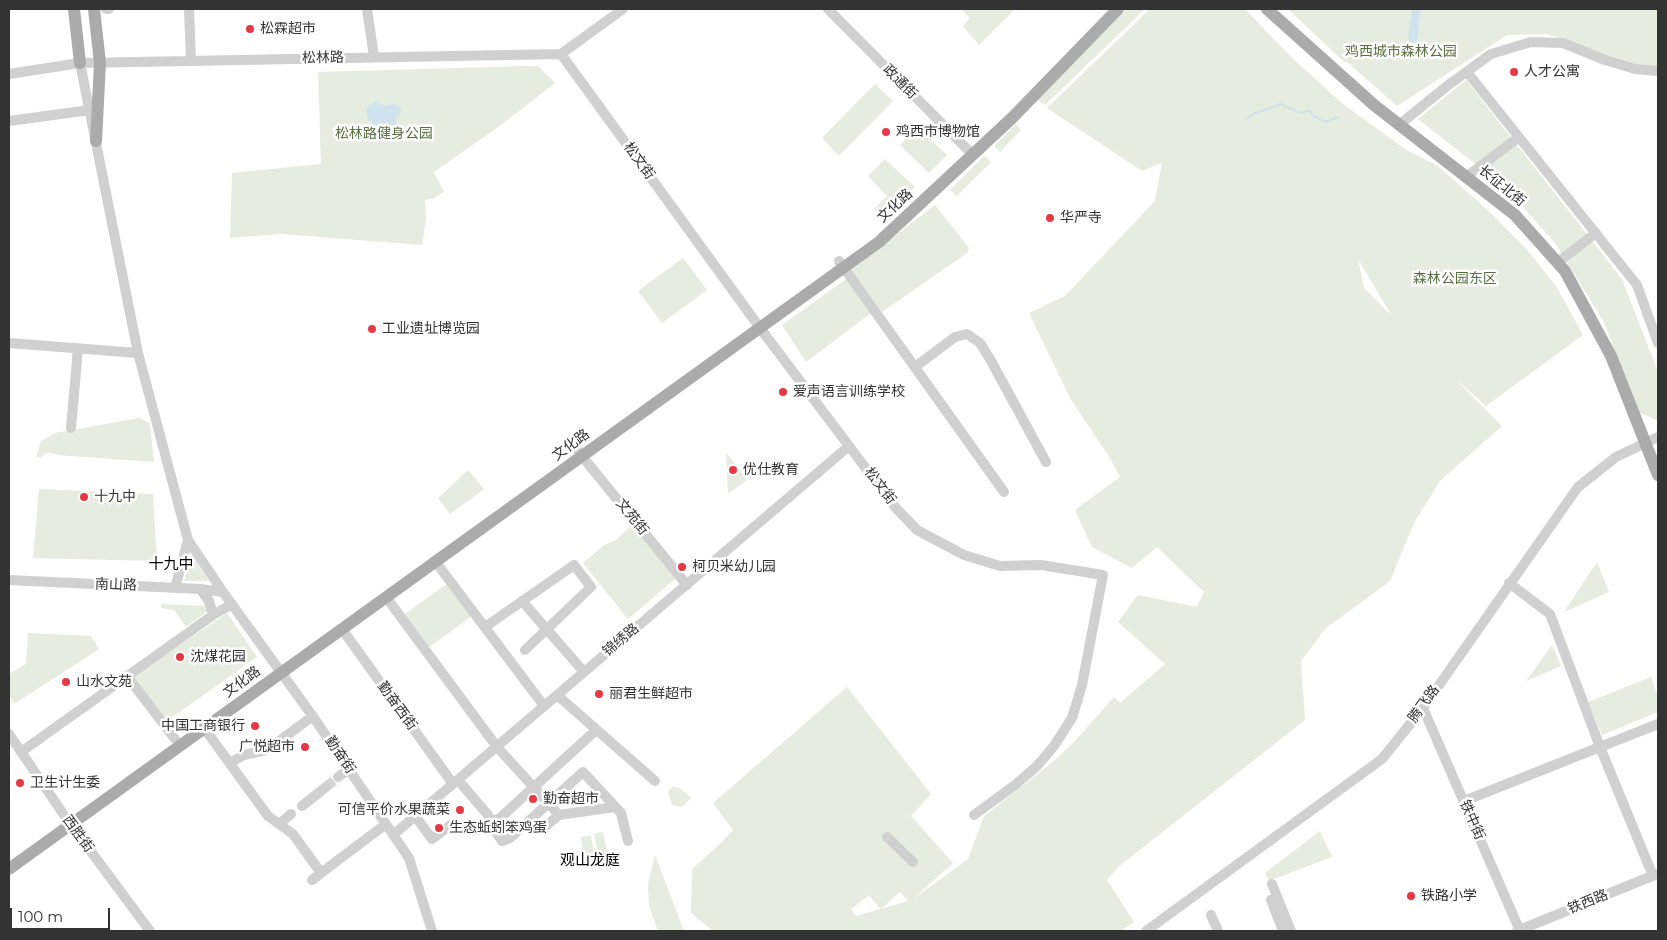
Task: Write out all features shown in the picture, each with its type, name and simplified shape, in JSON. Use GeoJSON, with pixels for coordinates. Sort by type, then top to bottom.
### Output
{"type":"FeatureCollection","features":[{"type":"Feature","properties":{"kind":"main road"},"geometry":{"type":"LineString","coordinates":[[74,9],[80,63]]}},
{"type":"Feature","properties":{"kind":"main road"},"geometry":{"type":"LineString","coordinates":[[94,9],[100,62],[96,141]]}},
{"type":"Feature","properties":{"kind":"main road","name":"文化路"},"geometry":{"type":"LineString","coordinates":[[970,152],[1006,112],[1108,9]]}},
{"type":"Feature","properties":{"kind":"main road","name":"文化路"},"geometry":{"type":"LineString","coordinates":[[9,859],[204,728],[279,669],[841,264],[1012,118],[1118,9]]}},
{"type":"Feature","properties":{"kind":"main road","name":"长征北街"},"geometry":{"type":"LineString","coordinates":[[1267,9],[1399,125],[1516,215],[1558,262],[1565,271],[1611,356],[1658,475]]}},
{"type":"Feature","properties":{"kind":"main road","name":"文化路"},"geometry":{"type":"LineString","coordinates":[[9,868],[175,739],[342,629],[580,452]]}},
{"type":"Feature","properties":{"kind":"street"},"geometry":{"type":"LineString","coordinates":[[189,9],[191,61]]}},
{"type":"Feature","properties":{"kind":"street"},"geometry":{"type":"LineString","coordinates":[[367,9],[374,57]]}},
{"type":"Feature","properties":{"kind":"street"},"geometry":{"type":"LineString","coordinates":[[561,54],[622,9]]}},
{"type":"Feature","properties":{"kind":"street","name":"政通街"},"geometry":{"type":"LineString","coordinates":[[828,9],[970,152]]}},
{"type":"Feature","properties":{"kind":"street"},"geometry":{"type":"LineString","coordinates":[[1399,125],[1492,54],[1531,42],[1563,43],[1605,60],[1635,69],[1658,71]]}},
{"type":"Feature","properties":{"kind":"street","name":"松林路"},"geometry":{"type":"LineString","coordinates":[[9,74],[80,63],[100,62],[561,54]]}},
{"type":"Feature","properties":{"kind":"street","name":"松文街"},"geometry":{"type":"LineString","coordinates":[[561,54],[757,325],[896,508],[917,530],[964,555],[1000,566],[1041,565],[1103,575],[1082,685],[1072,718],[1054,746],[1037,766],[1015,785],[974,814]]}},
{"type":"Feature","properties":{"kind":"street"},"geometry":{"type":"LineString","coordinates":[[80,63],[138,353],[188,540],[176,588]]}},
{"type":"Feature","properties":{"kind":"street"},"geometry":{"type":"LineString","coordinates":[[1467,72],[1637,285],[1658,343]]}},
{"type":"Feature","properties":{"kind":"street"},"geometry":{"type":"LineString","coordinates":[[9,122],[90,110]]}},
{"type":"Feature","properties":{"kind":"street"},"geometry":{"type":"LineString","coordinates":[[1466,177],[1519,137]]}},
{"type":"Feature","properties":{"kind":"street"},"geometry":{"type":"LineString","coordinates":[[1558,262],[1596,234]]}},
{"type":"Feature","properties":{"kind":"street"},"geometry":{"type":"LineString","coordinates":[[841,264],[1004,492]]}},
{"type":"Feature","properties":{"kind":"street"},"geometry":{"type":"LineString","coordinates":[[915,367],[955,337],[967,334],[980,343],[1046,462]]}},
{"type":"Feature","properties":{"kind":"street"},"geometry":{"type":"LineString","coordinates":[[9,344],[138,353]]}},
{"type":"Feature","properties":{"kind":"street"},"geometry":{"type":"LineString","coordinates":[[71,428],[78,348]]}},
{"type":"Feature","properties":{"kind":"street","name":"腾飞路"},"geometry":{"type":"LineString","coordinates":[[1146,931],[1382,759],[1423,708],[1578,487],[1616,457],[1658,437]]}},
{"type":"Feature","properties":{"kind":"street","name":"锦绣路"},"geometry":{"type":"LineString","coordinates":[[393,834],[849,446]]}},
{"type":"Feature","properties":{"kind":"street","name":"文苑街"},"geometry":{"type":"LineString","coordinates":[[580,452],[687,585]]}},
{"type":"Feature","properties":{"kind":"street","name":"勤奋街"},"geometry":{"type":"LineString","coordinates":[[188,540],[223,592],[313,716],[409,858],[432,931]]}},
{"type":"Feature","properties":{"kind":"street"},"geometry":{"type":"LineString","coordinates":[[435,561],[544,706]]}},
{"type":"Feature","properties":{"kind":"street"},"geometry":{"type":"LineString","coordinates":[[485,627],[574,565],[591,587],[525,650]]}},
{"type":"Feature","properties":{"kind":"street","name":"南山路"},"geometry":{"type":"LineString","coordinates":[[9,580],[200,589],[223,592]]}},
{"type":"Feature","properties":{"kind":"street"},"geometry":{"type":"LineString","coordinates":[[1509,583],[1550,614],[1600,747],[1655,875]]}},
{"type":"Feature","properties":{"kind":"street"},"geometry":{"type":"LineString","coordinates":[[200,589],[209,601],[213,615]]}},
{"type":"Feature","properties":{"kind":"street"},"geometry":{"type":"LineString","coordinates":[[386,597],[497,747],[559,815]]}},
{"type":"Feature","properties":{"kind":"street"},"geometry":{"type":"LineString","coordinates":[[522,601],[584,672]]}},
{"type":"Feature","properties":{"kind":"street"},"geometry":{"type":"LineString","coordinates":[[21,752],[213,615],[232,604]]}},
{"type":"Feature","properties":{"kind":"street","name":"勤奋西街"},"geometry":{"type":"LineString","coordinates":[[342,629],[455,782],[488,815],[489,821],[502,841],[510,838],[549,802]]}},
{"type":"Feature","properties":{"kind":"street"},"geometry":{"type":"LineString","coordinates":[[127,676],[175,739]]}},
{"type":"Feature","properties":{"kind":"street"},"geometry":{"type":"LineString","coordinates":[[557,695],[655,781]]}},
{"type":"Feature","properties":{"kind":"street","name":"铁中街"},"geometry":{"type":"LineString","coordinates":[[1423,708],[1519,931]]}},
{"type":"Feature","properties":{"kind":"street"},"geometry":{"type":"LineString","coordinates":[[230,764],[244,754],[267,750],[313,716]]}},
{"type":"Feature","properties":{"kind":"street"},"geometry":{"type":"LineString","coordinates":[[1464,801],[1658,724]]}},
{"type":"Feature","properties":{"kind":"street"},"geometry":{"type":"LineString","coordinates":[[204,728],[268,816],[293,834],[317,876],[386,824]]}},
{"type":"Feature","properties":{"kind":"street"},"geometry":{"type":"LineString","coordinates":[[489,821],[499,819],[596,730]]}},
{"type":"Feature","properties":{"kind":"street","name":"西胜街"},"geometry":{"type":"LineString","coordinates":[[9,734],[68,821],[150,931]]}},
{"type":"Feature","properties":{"kind":"street"},"geometry":{"type":"LineString","coordinates":[[338,777],[349,769]]}},
{"type":"Feature","properties":{"kind":"street"},"geometry":{"type":"LineString","coordinates":[[549,802],[583,772],[621,813],[628,842]]}},
{"type":"Feature","properties":{"kind":"street"},"geometry":{"type":"LineString","coordinates":[[302,806],[326,787]]}},
{"type":"Feature","properties":{"kind":"street"},"geometry":{"type":"LineString","coordinates":[[541,830],[559,815],[615,807]]}},
{"type":"Feature","properties":{"kind":"street"},"geometry":{"type":"LineString","coordinates":[[279,824],[291,814]]}},
{"type":"Feature","properties":{"kind":"street"},"geometry":{"type":"LineString","coordinates":[[415,816],[432,839],[452,824]]}},
{"type":"Feature","properties":{"kind":"street"},"geometry":{"type":"LineString","coordinates":[[888,837],[913,862]]}},
{"type":"Feature","properties":{"kind":"street","name":"铁西路"},"geometry":{"type":"LineString","coordinates":[[1519,931],[1655,875]]}},
{"type":"Feature","properties":{"kind":"street"},"geometry":{"type":"LineString","coordinates":[[1283,931],[1270,887],[1291,931]]}},
{"type":"Feature","properties":{"kind":"street"},"geometry":{"type":"LineString","coordinates":[[1211,915],[1218,931]]}},
{"type":"Feature","properties":{"kind":"green space"},"geometry":{"type":"Polygon","coordinates":[[[961,9],[1015,9],[979,45],[963,26],[970,18],[961,9]]]}},
{"type":"Feature","properties":{"kind":"green space"},"geometry":{"type":"Polygon","coordinates":[[[1127,9],[1145,9],[1045,105],[1037,100],[1127,9]]]}},
{"type":"Feature","properties":{"kind":"green space","name":"森林公园东区"},"geometry":{"type":"Polygon","coordinates":[[[1150,9],[1245,9],[1291,57],[1343,104],[1405,149],[1438,166],[1492,214],[1528,251],[1556,286],[1583,335],[1486,406],[1453,377],[1502,426],[1440,481],[1414,523],[1390,581],[1325,629],[1301,661],[1305,720],[1118,867],[1107,880],[1134,922],[1121,931],[713,931],[691,913],[692,869],[733,830],[713,803],[847,687],[931,794],[911,816],[953,863],[912,900],[968,859],[984,816],[1054,761],[1074,742],[1114,697],[1120,703],[1165,664],[1118,622],[1138,595],[1197,607],[1204,592],[1157,547],[1132,568],[1092,547],[1075,510],[1120,477],[1110,458],[1071,400],[1029,313],[1065,296],[1155,201],[1162,163],[1142,171],[1047,108],[1150,9]],[[1358,259],[1364,288],[1390,314],[1390,313],[1358,259]],[[900,892],[881,909],[908,901],[900,892]],[[869,895],[851,909],[856,916],[880,909],[869,895]]]}},
{"type":"Feature","properties":{"kind":"green space","name":"鸡西城市森林公园"},"geometry":{"type":"Polygon","coordinates":[[[1288,9],[1658,9],[1658,68],[1637,67],[1602,58],[1569,41],[1546,34],[1507,35],[1397,106],[1347,62],[1345,63],[1288,9]]]}},
{"type":"Feature","properties":{"kind":"green space","name":"松林路健身公园"},"geometry":{"type":"Polygon","coordinates":[[[538,66],[555,83],[501,125],[434,172],[444,192],[434,198],[425,200],[426,219],[422,245],[281,234],[230,238],[232,173],[321,164],[318,72],[538,66]]]}},
{"type":"Feature","properties":{"kind":"green space"},"geometry":{"type":"Polygon","coordinates":[[[1466,80],[1622,279],[1658,372],[1658,419],[1656,420],[1638,412],[1604,322],[1555,243],[1506,188],[1418,119],[1466,80]]]}},
{"type":"Feature","properties":{"kind":"green space"},"geometry":{"type":"Polygon","coordinates":[[[875,84],[893,101],[839,156],[822,138],[875,84]]]}},
{"type":"Feature","properties":{"kind":"green space"},"geometry":{"type":"Polygon","coordinates":[[[1016,124],[1021,130],[1000,152],[994,146],[1016,124]]]}},
{"type":"Feature","properties":{"kind":"green space"},"geometry":{"type":"Polygon","coordinates":[[[917,127],[947,155],[929,173],[900,145],[917,127]]]}},
{"type":"Feature","properties":{"kind":"green space"},"geometry":{"type":"Polygon","coordinates":[[[984,156],[991,162],[957,196],[950,190],[984,156]]]}},
{"type":"Feature","properties":{"kind":"green space"},"geometry":{"type":"Polygon","coordinates":[[[885,159],[915,187],[881,217],[874,209],[887,196],[868,176],[885,159]]]}},
{"type":"Feature","properties":{"kind":"green space"},"geometry":{"type":"Polygon","coordinates":[[[935,205],[969,248],[967,253],[882,312],[851,270],[935,205]]]}},
{"type":"Feature","properties":{"kind":"green space"},"geometry":{"type":"Polygon","coordinates":[[[683,258],[707,290],[662,323],[638,291],[683,258]]]}},
{"type":"Feature","properties":{"kind":"green space"},"geometry":{"type":"Polygon","coordinates":[[[846,279],[871,313],[806,362],[782,325],[846,279]]]}},
{"type":"Feature","properties":{"kind":"green space"},"geometry":{"type":"Polygon","coordinates":[[[139,418],[150,423],[154,462],[57,455],[53,453],[45,453],[40,458],[36,457],[41,441],[55,433],[139,418]]]}},
{"type":"Feature","properties":{"kind":"green space"},"geometry":{"type":"Polygon","coordinates":[[[726,452],[747,480],[728,494],[726,452]]]}},
{"type":"Feature","properties":{"kind":"green space"},"geometry":{"type":"Polygon","coordinates":[[[468,470],[484,489],[450,514],[438,498],[468,470]]]}},
{"type":"Feature","properties":{"kind":"green space"},"geometry":{"type":"Polygon","coordinates":[[[39,489],[153,494],[157,561],[33,558],[39,489]]]}},
{"type":"Feature","properties":{"kind":"green space"},"geometry":{"type":"Polygon","coordinates":[[[632,525],[676,578],[628,619],[583,563],[604,545],[616,540],[632,525]]]}},
{"type":"Feature","properties":{"kind":"green space"},"geometry":{"type":"Polygon","coordinates":[[[192,556],[209,581],[184,581],[192,556]]]}},
{"type":"Feature","properties":{"kind":"green space"},"geometry":{"type":"Polygon","coordinates":[[[1597,562],[1609,592],[1564,612],[1597,562]]]}},
{"type":"Feature","properties":{"kind":"green space"},"geometry":{"type":"Polygon","coordinates":[[[448,583],[472,616],[429,647],[405,614],[448,583]]]}},
{"type":"Feature","properties":{"kind":"green space"},"geometry":{"type":"Polygon","coordinates":[[[161,604],[205,606],[208,611],[186,627],[174,610],[161,608],[161,604]]]}},
{"type":"Feature","properties":{"kind":"green space"},"geometry":{"type":"Polygon","coordinates":[[[227,613],[257,657],[167,721],[133,677],[227,613]]]}},
{"type":"Feature","properties":{"kind":"green space"},"geometry":{"type":"Polygon","coordinates":[[[28,633],[91,636],[99,649],[14,704],[9,695],[9,674],[26,664],[28,633]]]}},
{"type":"Feature","properties":{"kind":"green space"},"geometry":{"type":"Polygon","coordinates":[[[1552,645],[1561,666],[1526,681],[1552,645]]]}},
{"type":"Feature","properties":{"kind":"green space"},"geometry":{"type":"Polygon","coordinates":[[[1651,677],[1658,697],[1658,712],[1602,735],[1588,702],[1651,677]]]}},
{"type":"Feature","properties":{"kind":"green space"},"geometry":{"type":"Polygon","coordinates":[[[673,786],[682,790],[691,798],[682,807],[672,805],[668,792],[673,786]]]}},
{"type":"Feature","properties":{"kind":"green space"},"geometry":{"type":"Polygon","coordinates":[[[1320,831],[1332,857],[1269,881],[1274,900],[1266,883],[1269,882],[1265,873],[1320,831]]]}},
{"type":"Feature","properties":{"kind":"green space"},"geometry":{"type":"Polygon","coordinates":[[[603,832],[607,852],[598,854],[594,834],[603,832]]]}},
{"type":"Feature","properties":{"kind":"green space"},"geometry":{"type":"Polygon","coordinates":[[[591,835],[594,853],[583,855],[581,837],[591,835]]]}},
{"type":"Feature","properties":{"kind":"green space"},"geometry":{"type":"Polygon","coordinates":[[[655,855],[684,931],[658,931],[649,906],[648,884],[655,855]]]}},
{"type":"Feature","properties":{"kind":"water"},"geometry":{"type":"Polygon","coordinates":[[[1412,9],[1420,9],[1417,41],[1410,42],[1408,39],[1412,9]]]}},
{"type":"Feature","properties":{"kind":"water"},"geometry":{"type":"Polygon","coordinates":[[[375,102],[387,106],[393,104],[401,107],[400,114],[396,117],[397,126],[392,130],[385,125],[378,129],[370,128],[372,122],[368,121],[366,107],[375,102]]]}},
{"type":"Feature","properties":{"kind":"waterway"},"geometry":{"type":"LineString","coordinates":[[1247,119],[1253,114],[1281,104],[1300,113],[1310,111],[1313,116],[1326,122],[1338,117]]}},
{"type":"Feature","properties":{"kind":"tunnel"},"geometry":{"type":"LineString","coordinates":[[326,787],[338,777]]}},
{"type":"Feature","properties":{"kind":"place","name":"松霖超市"},"geometry":{"type":"Point","coordinates":[250,29]}},
{"type":"Feature","properties":{"kind":"place","name":"人才公寓"},"geometry":{"type":"Point","coordinates":[1514,72]}},
{"type":"Feature","properties":{"kind":"place","name":"鸡西市博物馆"},"geometry":{"type":"Point","coordinates":[886,132]}},
{"type":"Feature","properties":{"kind":"place","name":"华严寺"},"geometry":{"type":"Point","coordinates":[1050,218]}},
{"type":"Feature","properties":{"kind":"place","name":"工业遗址博览园"},"geometry":{"type":"Point","coordinates":[372,329]}},
{"type":"Feature","properties":{"kind":"place","name":"爱声语言训练学校"},"geometry":{"type":"Point","coordinates":[783,392]}},
{"type":"Feature","properties":{"kind":"place","name":"优仕教育"},"geometry":{"type":"Point","coordinates":[733,470]}},
{"type":"Feature","properties":{"kind":"place","name":"十九中"},"geometry":{"type":"Point","coordinates":[84,497]}},
{"type":"Feature","properties":{"kind":"place","name":"柯贝米幼儿园"},"geometry":{"type":"Point","coordinates":[682,567]}},
{"type":"Feature","properties":{"kind":"place","name":"沈煤花园"},"geometry":{"type":"Point","coordinates":[180,657]}},
{"type":"Feature","properties":{"kind":"place","name":"山水文苑"},"geometry":{"type":"Point","coordinates":[66,682]}},
{"type":"Feature","properties":{"kind":"place","name":"丽君生鲜超市"},"geometry":{"type":"Point","coordinates":[599,694]}},
{"type":"Feature","properties":{"kind":"place","name":"中国工商银行"},"geometry":{"type":"Point","coordinates":[255,726]}},
{"type":"Feature","properties":{"kind":"place","name":"广悦超市"},"geometry":{"type":"Point","coordinates":[305,747]}},
{"type":"Feature","properties":{"kind":"place","name":"卫生计生委"},"geometry":{"type":"Point","coordinates":[20,783]}},
{"type":"Feature","properties":{"kind":"place","name":"勤奋超市"},"geometry":{"type":"Point","coordinates":[533,799]}},
{"type":"Feature","properties":{"kind":"place","name":"可信平价水果蔬菜"},"geometry":{"type":"Point","coordinates":[460,810]}},
{"type":"Feature","properties":{"kind":"place","name":"生态蚯蚓笨鸡蛋"},"geometry":{"type":"Point","coordinates":[439,828]}},
{"type":"Feature","properties":{"kind":"place","name":"铁路小学"},"geometry":{"type":"Point","coordinates":[1411,896]}},
{"type":"Feature","properties":{"kind":"district","name":"十九中"},"geometry":{"type":"Point","coordinates":[171,565]}},
{"type":"Feature","properties":{"kind":"district","name":"观山龙庭"},"geometry":{"type":"Point","coordinates":[590,861]}}]}
